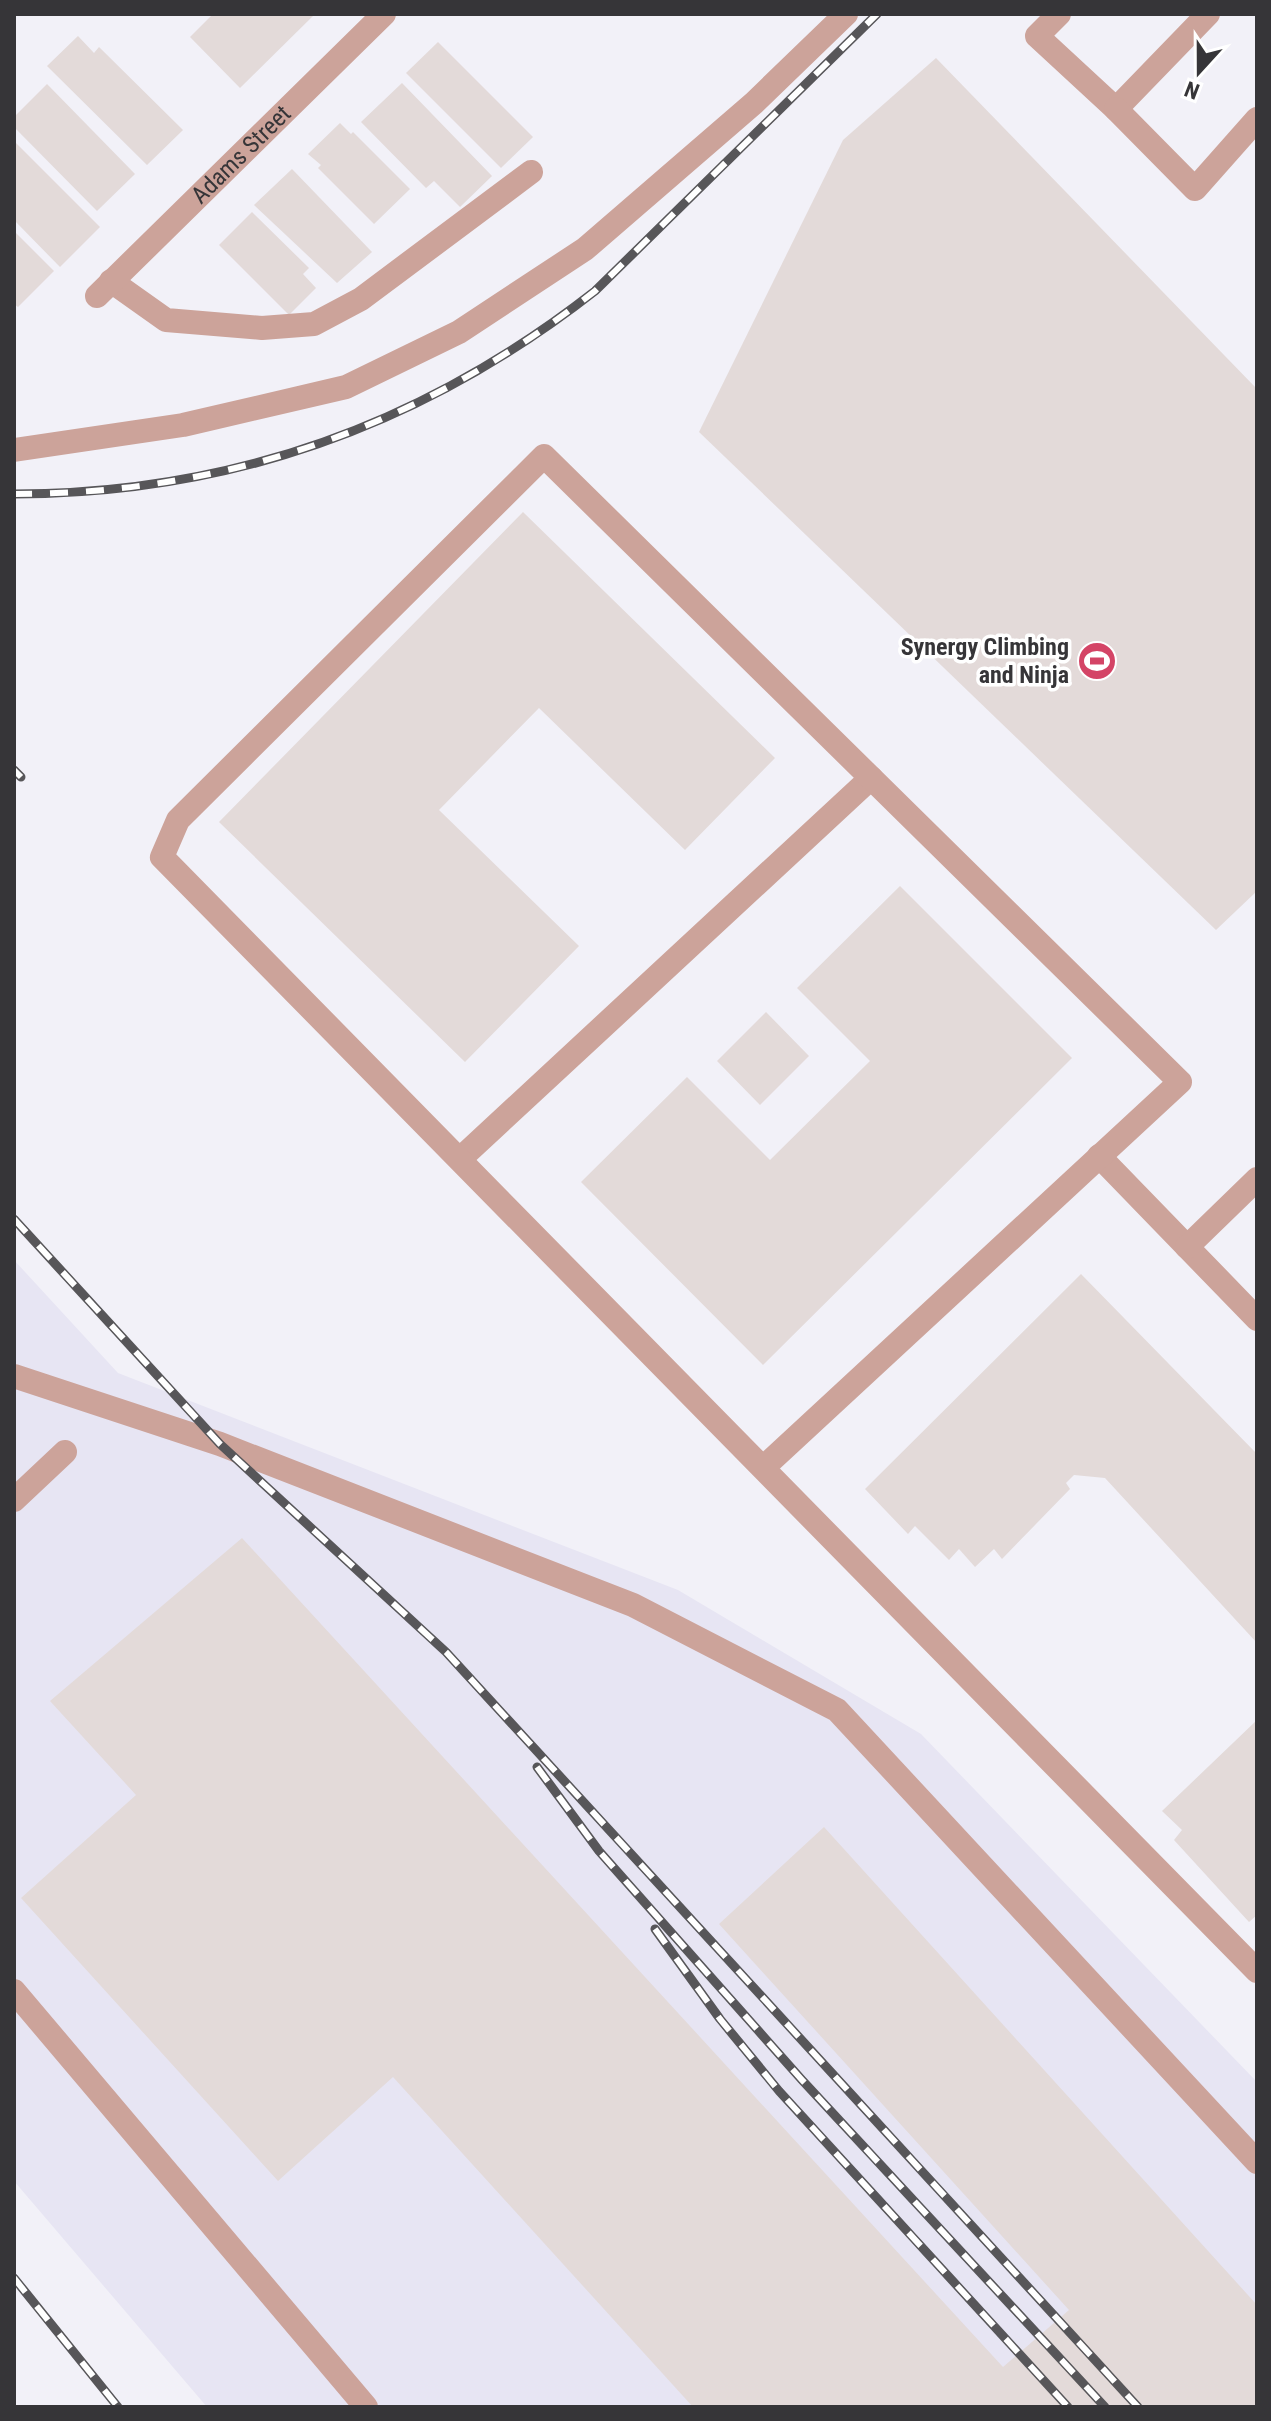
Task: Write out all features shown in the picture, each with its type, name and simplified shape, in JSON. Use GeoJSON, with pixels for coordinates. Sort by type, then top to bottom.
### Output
{"type":"FeatureCollection","features":[{"type":"Feature","properties":{"kind":"street","name":"Adams Street"},"geometry":{"type":"LineString","coordinates":[[384,14],[104,288],[166,320],[262,328],[314,324],[361,299],[531,172]]}},
{"type":"Feature","properties":{"kind":"street"},"geometry":{"type":"LineString","coordinates":[[14,450],[183,425],[346,387],[459,332],[585,249],[754,103],[846,14]]}},
{"type":"Feature","properties":{"kind":"street"},"geometry":{"type":"LineString","coordinates":[[1059,14],[1037,36],[1116,109],[1195,189],[1257,119]]}},
{"type":"Feature","properties":{"kind":"street"},"geometry":{"type":"LineString","coordinates":[[1116,109],[1208,14]]}},
{"type":"Feature","properties":{"kind":"street"},"geometry":{"type":"LineString","coordinates":[[764,1467],[1180,1082],[544,456],[178,820],[162,857],[1257,1971]]}},
{"type":"Feature","properties":{"kind":"street"},"geometry":{"type":"LineString","coordinates":[[460,1159],[871,778]]}},
{"type":"Feature","properties":{"kind":"street"},"geometry":{"type":"LineString","coordinates":[[1099,1156],[1257,1319]]}},
{"type":"Feature","properties":{"kind":"street"},"geometry":{"type":"LineString","coordinates":[[1187,1247],[1257,1179]]}},
{"type":"Feature","properties":{"kind":"street"},"geometry":{"type":"LineString","coordinates":[[14,1376],[220,1444],[633,1605],[837,1710],[1257,2162]]}},
{"type":"Feature","properties":{"kind":"street"},"geometry":{"type":"LineString","coordinates":[[14,1500],[65,1452]]}},
{"type":"Feature","properties":{"kind":"street"},"geometry":{"type":"LineString","coordinates":[[14,1991],[366,2407]]}},
{"type":"Feature","properties":{"kind":"shaded area"},"geometry":{"type":"Polygon","coordinates":[[[14,1260],[118,1373],[678,1590],[921,1734],[1257,2082],[1257,2407],[207,2407],[14,2181],[14,1260]]]}},
{"type":"Feature","properties":{"kind":"building"},"geometry":{"type":"Polygon","coordinates":[[[213,14],[315,14],[240,88],[190,37],[213,14]]]}},
{"type":"Feature","properties":{"kind":"building"},"geometry":{"type":"Polygon","coordinates":[[[78,36],[94,53],[99,47],[183,130],[147,165],[47,66],[78,36]]]}},
{"type":"Feature","properties":{"kind":"building"},"geometry":{"type":"Polygon","coordinates":[[[438,42],[533,137],[501,168],[406,73],[438,42]]]}},
{"type":"Feature","properties":{"kind":"building","name":"Synergy Climbing and Ninja"},"geometry":{"type":"Polygon","coordinates":[[[936,58],[1257,389],[1257,891],[1216,930],[699,432],[843,140],[936,58]]]}},
{"type":"Feature","properties":{"kind":"building"},"geometry":{"type":"Polygon","coordinates":[[[402,83],[492,176],[460,207],[434,181],[426,188],[361,122],[402,83]]]}},
{"type":"Feature","properties":{"kind":"building"},"geometry":{"type":"Polygon","coordinates":[[[47,84],[135,174],[97,211],[14,127],[14,117],[47,84]]]}},
{"type":"Feature","properties":{"kind":"building"},"geometry":{"type":"Polygon","coordinates":[[[340,123],[410,189],[374,224],[308,154],[340,123]]]}},
{"type":"Feature","properties":{"kind":"building"},"geometry":{"type":"Polygon","coordinates":[[[14,141],[100,227],[60,267],[14,220],[14,141]]]}},
{"type":"Feature","properties":{"kind":"building"},"geometry":{"type":"Polygon","coordinates":[[[292,169],[372,252],[337,283],[254,205],[292,169]]]}},
{"type":"Feature","properties":{"kind":"building"},"geometry":{"type":"Polygon","coordinates":[[[252,212],[309,268],[303,274],[316,288],[289,315],[219,245],[252,212]]]}},
{"type":"Feature","properties":{"kind":"building"},"geometry":{"type":"Polygon","coordinates":[[[14,231],[54,271],[18,307],[14,304],[14,231]]]}},
{"type":"Feature","properties":{"kind":"building"},"geometry":{"type":"Polygon","coordinates":[[[523,512],[775,758],[685,850],[539,708],[439,810],[579,946],[465,1062],[219,822],[523,512]]]}},
{"type":"Feature","properties":{"kind":"building"},"geometry":{"type":"Polygon","coordinates":[[[900,886],[1072,1058],[763,1365],[581,1182],[687,1077],[770,1160],[870,1061],[797,988],[900,886]]]}},
{"type":"Feature","properties":{"kind":"building"},"geometry":{"type":"Polygon","coordinates":[[[766,1012],[809,1056],[760,1105],[717,1061],[766,1012]]]}},
{"type":"Feature","properties":{"kind":"building"},"geometry":{"type":"Polygon","coordinates":[[[1081,1274],[1257,1454],[1257,1643],[1105,1478],[1074,1475],[1066,1483],[1070,1489],[1002,1559],[994,1549],[975,1567],[959,1549],[949,1560],[915,1526],[908,1534],[865,1489],[1081,1274]]]}},
{"type":"Feature","properties":{"kind":"building"},"geometry":{"type":"Polygon","coordinates":[[[242,1538],[1003,2367],[1069,2310],[719,1924],[824,1827],[1257,2305],[1257,2407],[693,2407],[393,2077],[278,2181],[21,1898],[136,1795],[50,1701],[242,1538]]]}},
{"type":"Feature","properties":{"kind":"building"},"geometry":{"type":"Polygon","coordinates":[[[1257,1720],[1257,1915],[1249,1922],[1174,1840],[1182,1830],[1162,1811],[1257,1720]]]}},
{"type":"Feature","properties":{"kind":"railway"},"geometry":{"type":"LineString","coordinates":[[14,494],[94,491],[172,481],[248,465],[322,442],[394,414],[463,379],[530,338],[595,291],[877,14]]}},
{"type":"Feature","properties":{"kind":"railway"},"geometry":{"type":"LineString","coordinates":[[14,770],[21,777]]}},
{"type":"Feature","properties":{"kind":"railway"},"geometry":{"type":"LineString","coordinates":[[14,1219],[220,1444],[446,1652],[1138,2407]]}},
{"type":"Feature","properties":{"kind":"railway"},"geometry":{"type":"LineString","coordinates":[[537,1767],[599,1851],[802,2080],[1105,2407]]}},
{"type":"Feature","properties":{"kind":"railway"},"geometry":{"type":"LineString","coordinates":[[655,1929],[720,2019],[779,2091],[1068,2407]]}},
{"type":"Feature","properties":{"kind":"railway"},"geometry":{"type":"LineString","coordinates":[[14,2278],[118,2407]]}},
{"type":"Feature","properties":{"kind":"place","name":"Synergy Climbing and Ninja"},"geometry":{"type":"Point","coordinates":[1097,661]}}]}
